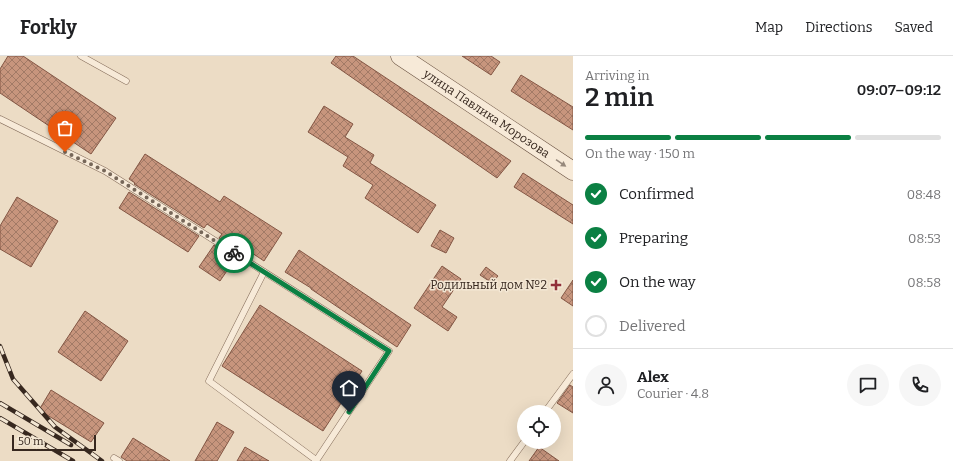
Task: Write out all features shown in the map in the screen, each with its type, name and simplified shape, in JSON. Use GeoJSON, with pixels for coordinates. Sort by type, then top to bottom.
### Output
{"type":"FeatureCollection","features":[{"type":"Feature","properties":{"kind":"street","name":"улица Павлика Морозова"},"geometry":{"type":"LineString","coordinates":[[400,56],[573,171]]}},
{"type":"Feature","properties":{"kind":"lane"},"geometry":{"type":"LineString","coordinates":[[81,56],[126,81]]}},
{"type":"Feature","properties":{"kind":"lane"},"geometry":{"type":"LineString","coordinates":[[0,119],[105,171],[389,351],[316,461],[209,381],[264,272]]}},
{"type":"Feature","properties":{"kind":"lane"},"geometry":{"type":"LineString","coordinates":[[550,405],[573,374]]}},
{"type":"Feature","properties":{"kind":"lane"},"geometry":{"type":"LineString","coordinates":[[510,461],[519,449]]}},
{"type":"Feature","properties":{"kind":"building"},"geometry":{"type":"Polygon","coordinates":[[[8,56],[23,56],[116,118],[91,154],[0,93],[0,69],[8,56]]]}},
{"type":"Feature","properties":{"kind":"building"},"geometry":{"type":"Polygon","coordinates":[[[336,56],[353,56],[511,161],[497,178],[331,63],[336,56]]]}},
{"type":"Feature","properties":{"kind":"building"},"geometry":{"type":"Polygon","coordinates":[[[462,56],[491,56],[500,62],[491,75],[462,56]]]}},
{"type":"Feature","properties":{"kind":"building"},"geometry":{"type":"Polygon","coordinates":[[[521,75],[573,107],[573,130],[511,91],[521,75]]]}},
{"type":"Feature","properties":{"kind":"building"},"geometry":{"type":"Polygon","coordinates":[[[324,106],[353,124],[345,137],[374,155],[370,163],[436,205],[418,233],[365,198],[373,185],[343,166],[348,157],[308,132],[324,106]]]}},
{"type":"Feature","properties":{"kind":"building"},"geometry":{"type":"Polygon","coordinates":[[[145,154],[220,202],[224,196],[282,233],[264,261],[243,247],[240,251],[219,238],[222,234],[207,224],[204,228],[134,184],[135,183],[129,179],[145,154]]]}},
{"type":"Feature","properties":{"kind":"building"},"geometry":{"type":"Polygon","coordinates":[[[523,173],[573,205],[573,224],[514,187],[523,173]]]}},
{"type":"Feature","properties":{"kind":"building"},"geometry":{"type":"Polygon","coordinates":[[[129,192],[199,236],[188,252],[119,208],[129,192]]]}},
{"type":"Feature","properties":{"kind":"building"},"geometry":{"type":"Polygon","coordinates":[[[17,197],[58,221],[31,267],[0,249],[0,226],[17,197]]]}},
{"type":"Feature","properties":{"kind":"building"},"geometry":{"type":"Polygon","coordinates":[[[440,230],[454,238],[446,253],[431,246],[440,230]]]}},
{"type":"Feature","properties":{"kind":"building"},"geometry":{"type":"Polygon","coordinates":[[[214,245],[235,259],[220,281],[199,267],[214,245]]]}},
{"type":"Feature","properties":{"kind":"building"},"geometry":{"type":"Polygon","coordinates":[[[299,250],[411,325],[397,347],[285,272],[299,250]]]}},
{"type":"Feature","properties":{"kind":"building"},"geometry":{"type":"Polygon","coordinates":[[[442,266],[461,279],[442,307],[457,317],[448,331],[414,308],[442,266]]]}},
{"type":"Feature","properties":{"kind":"building"},"geometry":{"type":"Polygon","coordinates":[[[486,267],[498,276],[492,283],[480,275],[486,267]]]}},
{"type":"Feature","properties":{"kind":"building"},"geometry":{"type":"Polygon","coordinates":[[[573,280],[573,306],[561,298],[573,280]]]}},
{"type":"Feature","properties":{"kind":"building"},"geometry":{"type":"Polygon","coordinates":[[[260,305],[362,371],[323,431],[222,366],[260,305]]]}},
{"type":"Feature","properties":{"kind":"building"},"geometry":{"type":"Polygon","coordinates":[[[85,311],[128,341],[101,381],[58,352],[85,311]]]}},
{"type":"Feature","properties":{"kind":"building"},"geometry":{"type":"Polygon","coordinates":[[[570,385],[573,387],[573,413],[557,403],[570,385]]]}},
{"type":"Feature","properties":{"kind":"building"},"geometry":{"type":"Polygon","coordinates":[[[51,390],[104,423],[91,442],[39,410],[51,390]]]}},
{"type":"Feature","properties":{"kind":"building"},"geometry":{"type":"Polygon","coordinates":[[[217,422],[234,432],[217,461],[195,461],[217,422]]]}},
{"type":"Feature","properties":{"kind":"building"},"geometry":{"type":"Polygon","coordinates":[[[133,438],[170,461],[127,461],[121,457],[133,438]]]}},
{"type":"Feature","properties":{"kind":"building"},"geometry":{"type":"Polygon","coordinates":[[[245,447],[269,461],[237,461],[245,447]]]}},
{"type":"Feature","properties":{"kind":"building"},"geometry":{"type":"Polygon","coordinates":[[[538,449],[542,449],[559,461],[529,461],[538,449]]]}},
{"type":"Feature","properties":{"kind":"railway"},"geometry":{"type":"LineString","coordinates":[[0,346],[13,379],[55,427],[102,461]]}},
{"type":"Feature","properties":{"kind":"railway"},"geometry":{"type":"LineString","coordinates":[[0,403],[71,445]]}},
{"type":"Feature","properties":{"kind":"railway"},"geometry":{"type":"LineString","coordinates":[[0,418],[73,461]]}},
{"type":"Feature","properties":{"kind":"way so far"},"geometry":{"type":"LineString","coordinates":[[65,152],[105,171],[234,253]]}},
{"type":"Feature","properties":{"kind":"place","name":"Родильный дом №2"},"geometry":{"type":"Point","coordinates":[556,285]}},
{"type":"Feature","properties":{"kind":"route"},"geometry":{"type":"LineString","coordinates":[[234,253],[389,351],[349,412]]}}]}
